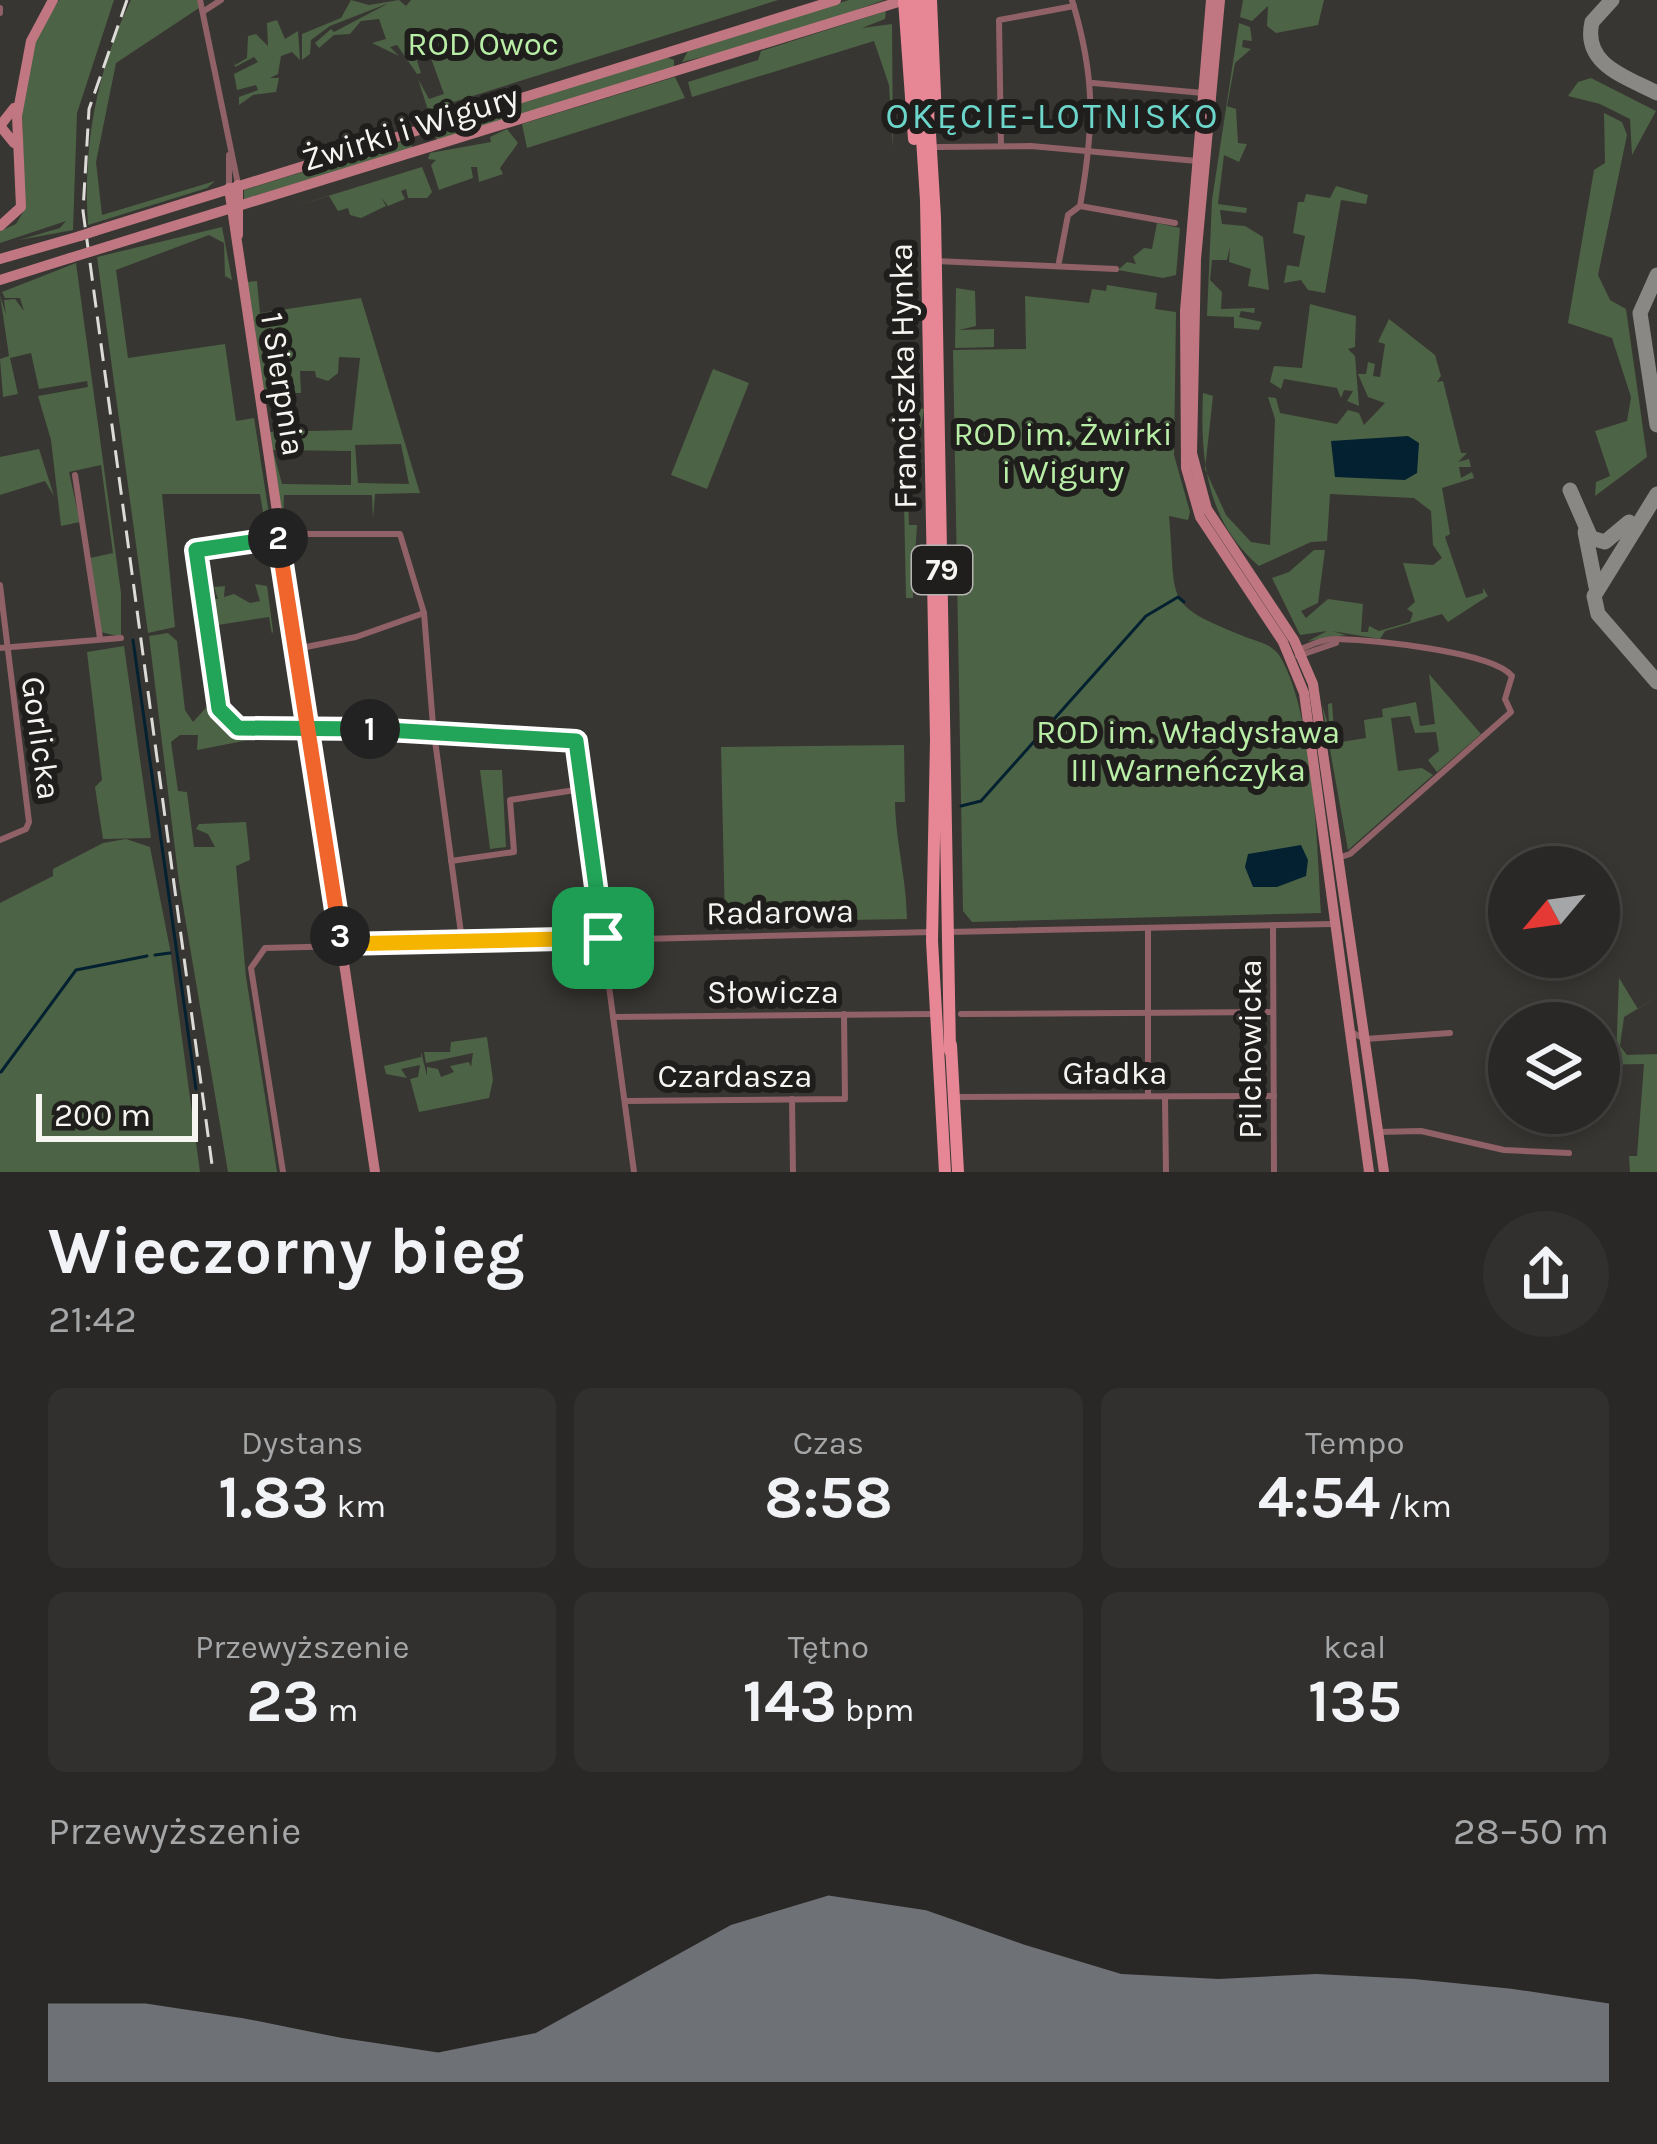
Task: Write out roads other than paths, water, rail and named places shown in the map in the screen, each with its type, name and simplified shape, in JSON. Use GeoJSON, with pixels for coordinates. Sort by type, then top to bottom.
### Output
{"type":"FeatureCollection","features":[{"type":"Feature","properties":{"kind":"main road","name":"Franciszka Hynka"},"geometry":{"type":"LineString","coordinates":[[906,0],[920,69],[936,260],[946,1042]]}},
{"type":"Feature","properties":{"kind":"main road","name":"79"},"geometry":{"type":"LineString","coordinates":[[906,0],[910,119],[930,177]]}},
{"type":"Feature","properties":{"kind":"main road","name":"Franciszka Hynka"},"geometry":{"type":"LineString","coordinates":[[920,69],[926,0]]}},
{"type":"Feature","properties":{"kind":"main road","name":"79"},"geometry":{"type":"LineString","coordinates":[[926,0],[938,147],[930,177]]}},
{"type":"Feature","properties":{"kind":"main road","name":"Franciszka Hynka"},"geometry":{"type":"LineString","coordinates":[[930,177],[936,740],[932,932],[951,1106]]}},
{"type":"Feature","properties":{"kind":"main road"},"geometry":{"type":"LineString","coordinates":[[946,1042],[948,1172]]}},
{"type":"Feature","properties":{"kind":"main road","name":"79"},"geometry":{"type":"LineString","coordinates":[[948,1172],[951,1106]]}},
{"type":"Feature","properties":{"kind":"street"},"geometry":{"type":"LineString","coordinates":[[0,226],[21,207],[18,153],[7,128],[21,94],[31,41],[53,0]]}},
{"type":"Feature","properties":{"kind":"street","name":"1 Sierpnia"},"geometry":{"type":"LineString","coordinates":[[200,0],[214,48],[234,186],[236,244],[375,1172]]}},
{"type":"Feature","properties":{"kind":"street"},"geometry":{"type":"LineString","coordinates":[[202,12],[221,0]]}},
{"type":"Feature","properties":{"kind":"street","name":"Żwirki i Wigury"},"geometry":{"type":"LineString","coordinates":[[0,259],[836,0]]}},
{"type":"Feature","properties":{"kind":"street","name":"Żwirki i Wigury"},"geometry":{"type":"LineString","coordinates":[[0,280],[906,0]]}},
{"type":"Feature","properties":{"kind":"street"},"geometry":{"type":"LineString","coordinates":[[1201,165],[1211,0]]}},
{"type":"Feature","properties":{"kind":"street"},"geometry":{"type":"LineString","coordinates":[[1220,0],[1185,311],[1188,482],[1204,524],[1297,654],[1316,700],[1384,1172]]}},
{"type":"Feature","properties":{"kind":"street"},"geometry":{"type":"LineString","coordinates":[[1001,146],[999,20],[1073,3],[1093,83],[1090,151],[1080,206],[1068,215],[1059,262]]}},
{"type":"Feature","properties":{"kind":"street"},"geometry":{"type":"LineString","coordinates":[[676,50],[681,72]]}},
{"type":"Feature","properties":{"kind":"street"},"geometry":{"type":"LineString","coordinates":[[1093,83],[1203,93]]}},
{"type":"Feature","properties":{"kind":"street"},"geometry":{"type":"LineString","coordinates":[[938,147],[1090,151],[1201,165]]}},
{"type":"Feature","properties":{"kind":"street"},"geometry":{"type":"LineString","coordinates":[[1080,206],[1175,223]]}},
{"type":"Feature","properties":{"kind":"street"},"geometry":{"type":"LineString","coordinates":[[936,260],[1116,268]]}},
{"type":"Feature","properties":{"kind":"street"},"geometry":{"type":"LineString","coordinates":[[75,475],[100,638]]}},
{"type":"Feature","properties":{"kind":"street"},"geometry":{"type":"LineString","coordinates":[[462,942],[434,733],[424,614],[400,534],[280,538],[196,550],[219,709],[238,728],[308,727],[434,733],[576,741],[634,1172]]}},
{"type":"Feature","properties":{"kind":"street","name":"Gorlicka"},"geometry":{"type":"LineString","coordinates":[[0,585],[3,648],[28,826],[0,840]]}},
{"type":"Feature","properties":{"kind":"street"},"geometry":{"type":"LineString","coordinates":[[296,649],[424,614]]}},
{"type":"Feature","properties":{"kind":"street"},"geometry":{"type":"LineString","coordinates":[[3,648],[122,638]]}},
{"type":"Feature","properties":{"kind":"street"},"geometry":{"type":"LineString","coordinates":[[1297,654],[1334,643],[1358,642],[1498,663],[1512,676],[1505,699],[1510,712],[1338,858]]}},
{"type":"Feature","properties":{"kind":"street"},"geometry":{"type":"LineString","coordinates":[[1297,654],[1369,1172]]}},
{"type":"Feature","properties":{"kind":"street"},"geometry":{"type":"LineString","coordinates":[[451,861],[514,852],[510,800],[583,789]]}},
{"type":"Feature","properties":{"kind":"street"},"geometry":{"type":"LineString","coordinates":[[948,932],[1333,924]]}},
{"type":"Feature","properties":{"kind":"street","name":"Pilchowicka"},"geometry":{"type":"LineString","coordinates":[[1273,926],[1274,1172]]}},
{"type":"Feature","properties":{"kind":"street"},"geometry":{"type":"LineString","coordinates":[[1148,928],[1148,1096]]}},
{"type":"Feature","properties":{"kind":"street","name":"Radarowa"},"geometry":{"type":"LineString","coordinates":[[283,1172],[251,968],[266,948],[932,932]]}},
{"type":"Feature","properties":{"kind":"street"},"geometry":{"type":"LineString","coordinates":[[961,1014],[1273,1012]]}},
{"type":"Feature","properties":{"kind":"street","name":"Czardasza"},"geometry":{"type":"LineString","coordinates":[[625,1101],[845,1099],[844,1014]]}},
{"type":"Feature","properties":{"kind":"street","name":"Słowicza"},"geometry":{"type":"LineString","coordinates":[[614,1017],[933,1014]]}},
{"type":"Feature","properties":{"kind":"street"},"geometry":{"type":"LineString","coordinates":[[1346,1018],[1355,1036],[1364,1039],[1450,1033]]}},
{"type":"Feature","properties":{"kind":"street"},"geometry":{"type":"LineString","coordinates":[[1352,1057],[1364,1039]]}},
{"type":"Feature","properties":{"kind":"street","name":"Gładka"},"geometry":{"type":"LineString","coordinates":[[951,1106],[1148,1096],[1274,1096]]}},
{"type":"Feature","properties":{"kind":"street"},"geometry":{"type":"LineString","coordinates":[[1166,1096],[1166,1172]]}},
{"type":"Feature","properties":{"kind":"street"},"geometry":{"type":"LineString","coordinates":[[792,1099],[793,1172]]}},
{"type":"Feature","properties":{"kind":"street"},"geometry":{"type":"LineString","coordinates":[[1378,1132],[1421,1131],[1504,1150],[1569,1154]]}},
{"type":"Feature","properties":{"kind":"water"},"geometry":{"type":"Polygon","coordinates":[[[1408,436],[1419,443],[1417,473],[1405,480],[1335,477],[1331,441],[1408,436]]]}},
{"type":"Feature","properties":{"kind":"water"},"geometry":{"type":"Polygon","coordinates":[[[1301,845],[1308,860],[1306,876],[1277,887],[1253,887],[1245,867],[1248,854],[1301,845]]]}},
{"type":"Feature","properties":{"kind":"waterway"},"geometry":{"type":"LineString","coordinates":[[961,806],[981,801],[1146,616],[1178,597],[1184,602]]}},
{"type":"Feature","properties":{"kind":"waterway"},"geometry":{"type":"LineString","coordinates":[[133,640],[196,1089]]}},
{"type":"Feature","properties":{"kind":"waterway"},"geometry":{"type":"LineString","coordinates":[[155,955],[170,953]]}},
{"type":"Feature","properties":{"kind":"waterway"},"geometry":{"type":"LineString","coordinates":[[1,1072],[76,970],[147,956]]}},
{"type":"Feature","properties":{"kind":"railway"},"geometry":{"type":"LineString","coordinates":[[127,0],[89,109],[83,211],[213,1172]]}},
{"type":"Feature","properties":{"kind":"district","name":"OKĘCIE-LOTNISKO"},"geometry":{"type":"Point","coordinates":[1053,115]}},
{"type":"Feature","properties":{"kind":"park label","name":"ROD Owoc"},"geometry":{"type":"Point","coordinates":[483,43]}},
{"type":"Feature","properties":{"kind":"park label","name":"ROD im. Żwirki i Wigury"},"geometry":{"type":"Point","coordinates":[1063,452]}},
{"type":"Feature","properties":{"kind":"park label","name":"ROD im. Władysława III Warneńczyka"},"geometry":{"type":"Point","coordinates":[1188,750]}}]}
